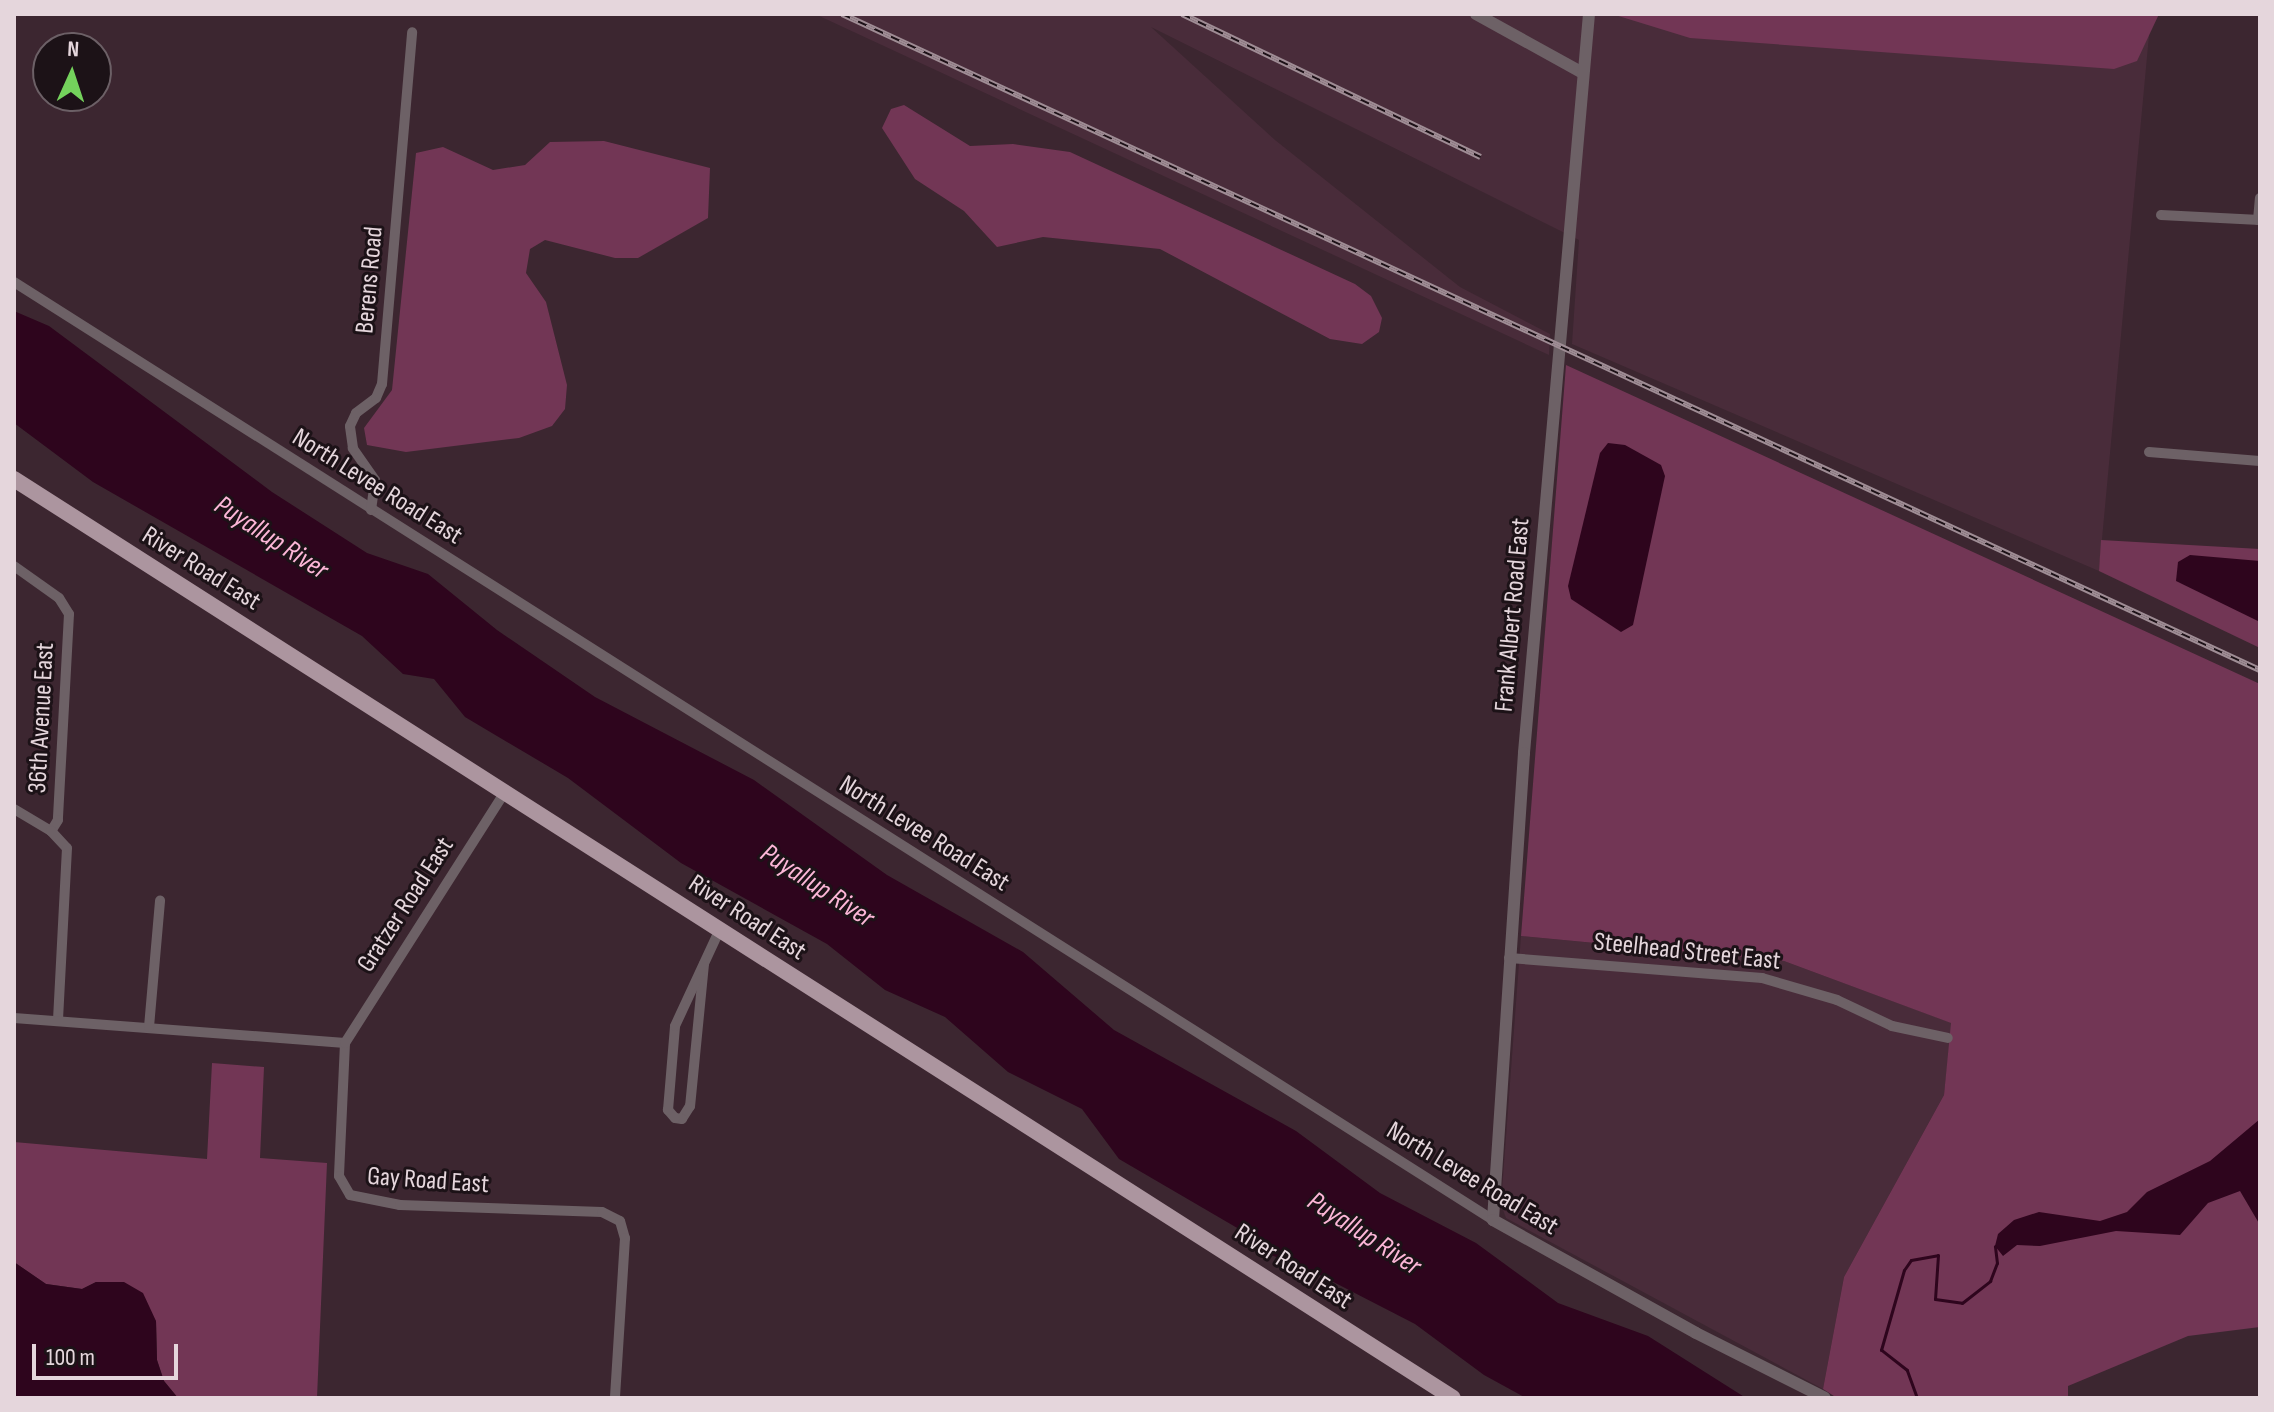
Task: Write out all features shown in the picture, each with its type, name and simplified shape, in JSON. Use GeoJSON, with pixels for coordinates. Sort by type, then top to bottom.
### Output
{"type":"FeatureCollection","features":[{"type":"Feature","properties":{"kind":"main road","name":"River Road East"},"geometry":{"type":"LineString","coordinates":[[16,484],[505,792],[1453,1398]]}},
{"type":"Feature","properties":{"kind":"street"},"geometry":{"type":"LineString","coordinates":[[1476,14],[1583,73]]}},
{"type":"Feature","properties":{"kind":"street","name":"Frank Albert Road East"},"geometry":{"type":"LineString","coordinates":[[1493,1220],[1509,958],[1554,393],[1589,14]]}},
{"type":"Feature","properties":{"kind":"street","name":"Berens Road"},"geometry":{"type":"LineString","coordinates":[[371,510],[375,480],[353,448],[350,426],[356,413],[376,398],[382,384],[412,32]]}},
{"type":"Feature","properties":{"kind":"street"},"geometry":{"type":"LineString","coordinates":[[2161,215],[2259,220],[2260,198]]}},
{"type":"Feature","properties":{"kind":"street","name":"North Levee Road East"},"geometry":{"type":"LineString","coordinates":[[14,282],[1493,1220],[1696,1333],[1825,1398]]}},
{"type":"Feature","properties":{"kind":"street"},"geometry":{"type":"LineString","coordinates":[[2149,452],[2260,461]]}},
{"type":"Feature","properties":{"kind":"street","name":"36th Avenue East"},"geometry":{"type":"LineString","coordinates":[[14,566],[65,603],[69,621],[58,820],[51,831],[68,856],[58,1020]]}},
{"type":"Feature","properties":{"kind":"street","name":"Gratzer Road East"},"geometry":{"type":"LineString","coordinates":[[345,1043],[505,792]]}},
{"type":"Feature","properties":{"kind":"street"},"geometry":{"type":"LineString","coordinates":[[14,809],[51,831]]}},
{"type":"Feature","properties":{"kind":"street"},"geometry":{"type":"LineString","coordinates":[[149,1027],[160,900]]}},
{"type":"Feature","properties":{"kind":"street"},"geometry":{"type":"LineString","coordinates":[[704,964],[690,1106],[682,1119],[675,1118],[668,1110],[675,1026],[720,929]]}},
{"type":"Feature","properties":{"kind":"street","name":"Steelhead Street East"},"geometry":{"type":"LineString","coordinates":[[1509,958],[1762,978],[1837,1000],[1892,1026],[1948,1038]]}},
{"type":"Feature","properties":{"kind":"street"},"geometry":{"type":"LineString","coordinates":[[14,1018],[345,1043]]}},
{"type":"Feature","properties":{"kind":"street","name":"Gay Road East"},"geometry":{"type":"LineString","coordinates":[[345,1043],[339,1176],[350,1195],[400,1205],[602,1212],[620,1221],[625,1238],[615,1398]]}},
{"type":"Feature","properties":{"kind":"shaded area"},"geometry":{"type":"Polygon","coordinates":[[[815,14],[2151,14],[2099,571],[1572,344],[1579,240],[1151,27],[1275,140],[1460,287],[1550,334],[1549,355],[815,14]]]}},
{"type":"Feature","properties":{"kind":"shaded area"},"geometry":{"type":"Polygon","coordinates":[[[1612,14],[2159,14],[2137,61],[2114,69],[1690,38],[1612,14]]]}},
{"type":"Feature","properties":{"kind":"shaded area"},"geometry":{"type":"Polygon","coordinates":[[[904,105],[970,146],[1013,144],[1070,152],[1355,284],[1371,296],[1382,318],[1379,332],[1362,344],[1330,339],[1160,249],[1043,237],[997,247],[964,211],[915,179],[882,128],[891,109],[904,105]]]}},
{"type":"Feature","properties":{"kind":"shaded area"},"geometry":{"type":"Polygon","coordinates":[[[604,141],[710,168],[708,218],[638,258],[615,258],[545,240],[530,249],[526,273],[546,302],[567,385],[565,409],[552,426],[519,438],[406,452],[367,445],[364,428],[392,390],[416,153],[443,147],[493,170],[525,165],[550,142],[604,141]]]}},
{"type":"Feature","properties":{"kind":"shaded area"},"geometry":{"type":"Polygon","coordinates":[[[1566,365],[2260,684],[2260,1327],[2188,1336],[2068,1386],[2068,1398],[1837,1398],[1823,1389],[1844,1277],[1944,1095],[1951,1023],[1784,961],[1521,936],[1566,365]]]}},
{"type":"Feature","properties":{"kind":"shaded area"},"geometry":{"type":"Polygon","coordinates":[[[2101,540],[2260,549],[2260,648],[2099,571],[2101,540]]]}},
{"type":"Feature","properties":{"kind":"shaded area"},"geometry":{"type":"Polygon","coordinates":[[[1521,936],[1784,961],[1952,1023],[1944,1095],[1844,1277],[1823,1389],[1506,1218],[1501,1204],[1521,936]]]}},
{"type":"Feature","properties":{"kind":"shaded area"},"geometry":{"type":"Polygon","coordinates":[[[212,1063],[264,1067],[260,1158],[327,1163],[317,1398],[178,1398],[164,1381],[157,1360],[156,1321],[96,1282],[82,1289],[46,1284],[14,1262],[14,1142],[207,1159],[212,1063]]]}},
{"type":"Feature","properties":{"kind":"water","name":"Puyallup River"},"geometry":{"type":"Polygon","coordinates":[[[14,311],[49,326],[272,492],[367,553],[428,574],[497,630],[595,697],[754,780],[887,875],[1023,952],[1114,1030],[1296,1131],[1380,1193],[1476,1243],[1558,1303],[1648,1336],[1746,1398],[1526,1398],[1484,1375],[1415,1324],[1314,1272],[1259,1250],[1239,1229],[1119,1159],[1082,1109],[1008,1072],[945,1017],[885,990],[827,944],[681,863],[568,778],[465,717],[434,679],[403,674],[362,636],[93,482],[14,423],[14,311]]]}},
{"type":"Feature","properties":{"kind":"water"},"geometry":{"type":"Polygon","coordinates":[[[1608,443],[1625,445],[1661,465],[1665,476],[1633,625],[1621,632],[1571,599],[1568,586],[1600,453],[1608,443]]]}},
{"type":"Feature","properties":{"kind":"water"},"geometry":{"type":"Polygon","coordinates":[[[2190,555],[2260,561],[2260,622],[2176,581],[2178,562],[2190,555]]]}},
{"type":"Feature","properties":{"kind":"water"},"geometry":{"type":"Polygon","coordinates":[[[2260,1119],[2260,1225],[2240,1191],[2208,1203],[2180,1235],[2116,1231],[2040,1246],[2017,1245],[2003,1256],[1995,1246],[1998,1234],[2014,1220],[2039,1212],[2100,1221],[2127,1212],[2147,1192],[2210,1161],[2260,1119]]]}},
{"type":"Feature","properties":{"kind":"water"},"geometry":{"type":"Polygon","coordinates":[[[14,1262],[46,1284],[82,1289],[96,1282],[124,1282],[143,1293],[156,1321],[157,1360],[164,1381],[178,1398],[14,1398],[14,1262]]]}},
{"type":"Feature","properties":{"kind":"waterway"},"geometry":{"type":"LineString","coordinates":[[1917,1398],[1907,1370],[1881,1350],[1904,1270],[1911,1260],[1938,1255],[1935,1299],[1962,1303],[1990,1281],[1997,1263],[1995,1246]]}},
{"type":"Feature","properties":{"kind":"railway"},"geometry":{"type":"LineString","coordinates":[[842,14],[2260,670]]}},
{"type":"Feature","properties":{"kind":"railway"},"geometry":{"type":"LineString","coordinates":[[1182,14],[1481,157]]}}]}
